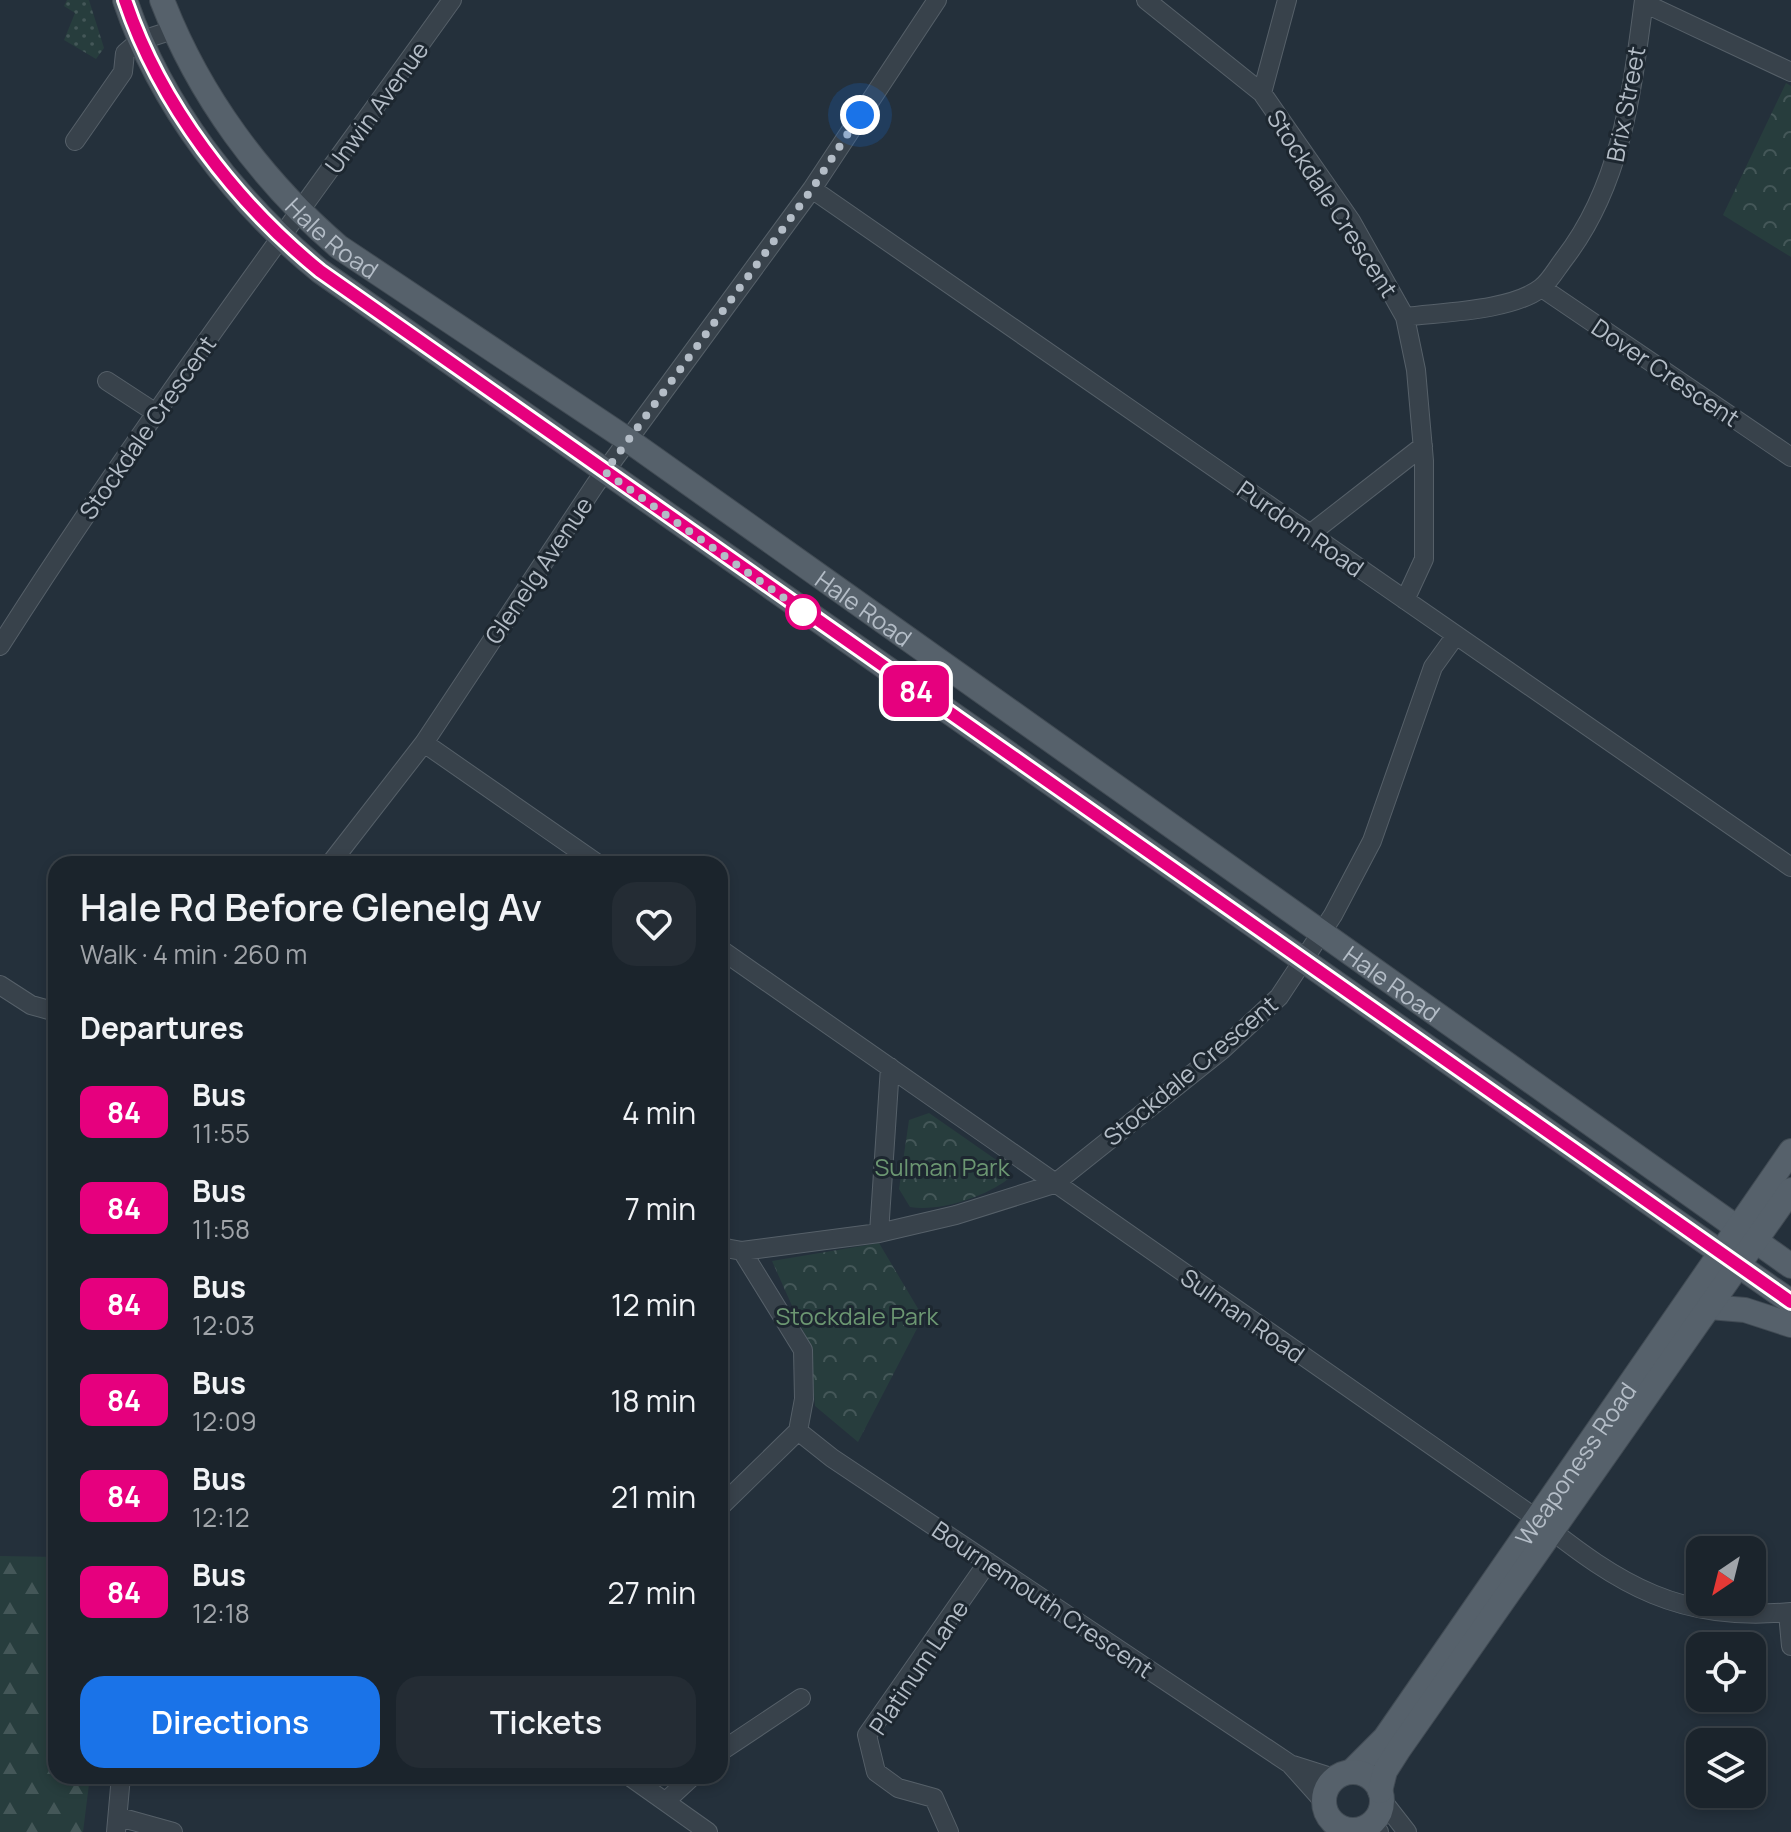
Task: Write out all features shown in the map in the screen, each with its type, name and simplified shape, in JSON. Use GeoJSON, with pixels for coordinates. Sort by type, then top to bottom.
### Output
{"type":"FeatureCollection","features":[{"type":"Feature","properties":{"kind":"main road","name":"Hale Road"},"geometry":{"type":"LineString","coordinates":[[125,0],[139,41],[217,166],[279,238],[320,271],[1791,1302]]}},
{"type":"Feature","properties":{"kind":"main road","name":"Hale Road"},"geometry":{"type":"LineString","coordinates":[[162,0],[173,30],[205,92],[242,145],[299,213],[339,247],[628,440],[1791,1266]]}},
{"type":"Feature","properties":{"kind":"main road","name":"Weaponess Road"},"geometry":{"type":"LineString","coordinates":[[1381,1795],[1385,1771],[1399,1749],[1544,1525],[1747,1236],[1791,1151]]}},
{"type":"Feature","properties":{"kind":"main road","name":"Weaponess Road"},"geometry":{"type":"LineString","coordinates":[[1747,1236],[1791,1190]]}},
{"type":"Feature","properties":{"kind":"main road","name":"Weaponess Road"},"geometry":{"type":"LineString","coordinates":[[1343,1775],[1385,1738],[1709,1307],[1730,1260]]}},
{"type":"Feature","properties":{"kind":"main road"},"geometry":{"type":"LineString","coordinates":[[1709,1307],[1745,1310],[1791,1325]]}},
{"type":"Feature","properties":{"kind":"main road"},"geometry":{"type":"LineString","coordinates":[[1312,1832],[1325,1806],[1343,1775],[1369,1777],[1381,1795],[1377,1817],[1362,1830],[1336,1825],[1325,1806]]}},
{"type":"Feature","properties":{"kind":"street","name":"Unwin Avenue"},"geometry":{"type":"LineString","coordinates":[[299,213],[452,0]]}},
{"type":"Feature","properties":{"kind":"street","name":"Glenelg Avenue"},"geometry":{"type":"LineString","coordinates":[[336,856],[424,743],[605,472],[812,189],[937,0]]}},
{"type":"Feature","properties":{"kind":"street","name":"Stockdale Crescent"},"geometry":{"type":"LineString","coordinates":[[1146,0],[1262,93],[1351,221],[1405,317],[1416,370],[1423,446],[1424,559],[1405,600]]}},
{"type":"Feature","properties":{"kind":"street"},"geometry":{"type":"LineString","coordinates":[[1262,93],[1287,0]]}},
{"type":"Feature","properties":{"kind":"street"},"geometry":{"type":"LineString","coordinates":[[1644,1],[1791,72]]}},
{"type":"Feature","properties":{"kind":"street","name":"Brix Street"},"geometry":{"type":"LineString","coordinates":[[1542,288],[1578,241],[1608,184],[1624,133],[1644,1]]}},
{"type":"Feature","properties":{"kind":"street"},"geometry":{"type":"LineString","coordinates":[[75,141],[123,72],[125,53],[139,41],[173,30]]}},
{"type":"Feature","properties":{"kind":"street","name":"Purdom Road"},"geometry":{"type":"LineString","coordinates":[[812,189],[1791,867]]}},
{"type":"Feature","properties":{"kind":"street","name":"Stockdale Crescent"},"geometry":{"type":"LineString","coordinates":[[0,646],[63,546],[299,213]]}},
{"type":"Feature","properties":{"kind":"street"},"geometry":{"type":"LineString","coordinates":[[1405,317],[1511,302],[1542,288]]}},
{"type":"Feature","properties":{"kind":"street","name":"Dover Crescent"},"geometry":{"type":"LineString","coordinates":[[1542,288],[1791,457]]}},
{"type":"Feature","properties":{"kind":"street"},"geometry":{"type":"LineString","coordinates":[[107,381],[156,413]]}},
{"type":"Feature","properties":{"kind":"street"},"geometry":{"type":"LineString","coordinates":[[1310,534],[1423,446]]}},
{"type":"Feature","properties":{"kind":"street","name":"Stockdale Crescent"},"geometry":{"type":"LineString","coordinates":[[728,1248],[742,1251],[879,1233],[956,1215],[1054,1184],[1222,1050],[1279,997],[1320,934],[1372,841],[1433,667],[1456,635]]}},
{"type":"Feature","properties":{"kind":"street"},"geometry":{"type":"LineString","coordinates":[[424,743],[586,856]]}},
{"type":"Feature","properties":{"kind":"street","name":"Sulman Road"},"geometry":{"type":"LineString","coordinates":[[728,955],[1544,1525],[1593,1565],[1654,1598],[1721,1612],[1789,1612]]}},
{"type":"Feature","properties":{"kind":"street"},"geometry":{"type":"LineString","coordinates":[[0,985],[31,1005],[48,1010]]}},
{"type":"Feature","properties":{"kind":"street"},"geometry":{"type":"LineString","coordinates":[[879,1233],[890,1067]]}},
{"type":"Feature","properties":{"kind":"street"},"geometry":{"type":"LineString","coordinates":[[728,1499],[798,1431],[804,1399],[803,1350],[742,1251]]}},
{"type":"Feature","properties":{"kind":"street","name":"Bournemouth Crescent"},"geometry":{"type":"LineString","coordinates":[[798,1431],[832,1458],[1290,1764],[1325,1806]]}},
{"type":"Feature","properties":{"kind":"street","name":"Platinum Lane"},"geometry":{"type":"LineString","coordinates":[[949,1832],[934,1798],[898,1788],[876,1772],[867,1735],[988,1562]]}},
{"type":"Feature","properties":{"kind":"street"},"geometry":{"type":"LineString","coordinates":[[1789,1612],[1791,1646]]}},
{"type":"Feature","properties":{"kind":"street"},"geometry":{"type":"LineString","coordinates":[[728,1747],[801,1698]]}},
{"type":"Feature","properties":{"kind":"street","name":"Bournemouth Crescent"},"geometry":{"type":"LineString","coordinates":[[1290,1764],[1343,1775]]}},
{"type":"Feature","properties":{"kind":"street"},"geometry":{"type":"LineString","coordinates":[[120,1784],[118,1824],[173,1832]]}},
{"type":"Feature","properties":{"kind":"street"},"geometry":{"type":"LineString","coordinates":[[641,1784],[708,1832]]}},
{"type":"Feature","properties":{"kind":"street"},"geometry":{"type":"LineString","coordinates":[[666,1801],[684,1784]]}},
{"type":"Feature","properties":{"kind":"street"},"geometry":{"type":"LineString","coordinates":[[1381,1795],[1407,1832]]}},
{"type":"Feature","properties":{"kind":"green space"},"geometry":{"type":"Polygon","coordinates":[[[67,0],[89,0],[104,48],[96,59],[64,40],[75,13],[64,6],[67,0]]]}},
{"type":"Feature","properties":{"kind":"green space"},"geometry":{"type":"Polygon","coordinates":[[[1786,83],[1791,86],[1791,257],[1723,215],[1786,83]]]}},
{"type":"Feature","properties":{"kind":"green space","name":"Sulman Park"},"geometry":{"type":"Polygon","coordinates":[[[929,1113],[1005,1166],[1008,1179],[987,1192],[961,1202],[910,1207],[899,1189],[909,1120],[929,1113]]]}},
{"type":"Feature","properties":{"kind":"green space","name":"Stockdale Park"},"geometry":{"type":"Polygon","coordinates":[[[879,1243],[923,1317],[858,1442],[815,1406],[810,1346],[772,1261],[879,1243]]]}},
{"type":"Feature","properties":{"kind":"green space"},"geometry":{"type":"Polygon","coordinates":[[[0,1556],[48,1557],[48,1784],[89,1784],[83,1832],[0,1832],[0,1556]]]}},
{"type":"Feature","properties":{"kind":"bus line","name":"84"},"geometry":{"type":"LineString","coordinates":[[125,0],[139,41],[217,166],[279,238],[320,271],[1276,944],[1791,1302]]}},
{"type":"Feature","properties":{"kind":"route"},"geometry":{"type":"LineString","coordinates":[[803,612],[811,617],[605,472],[812,189],[860,115]]}}]}
